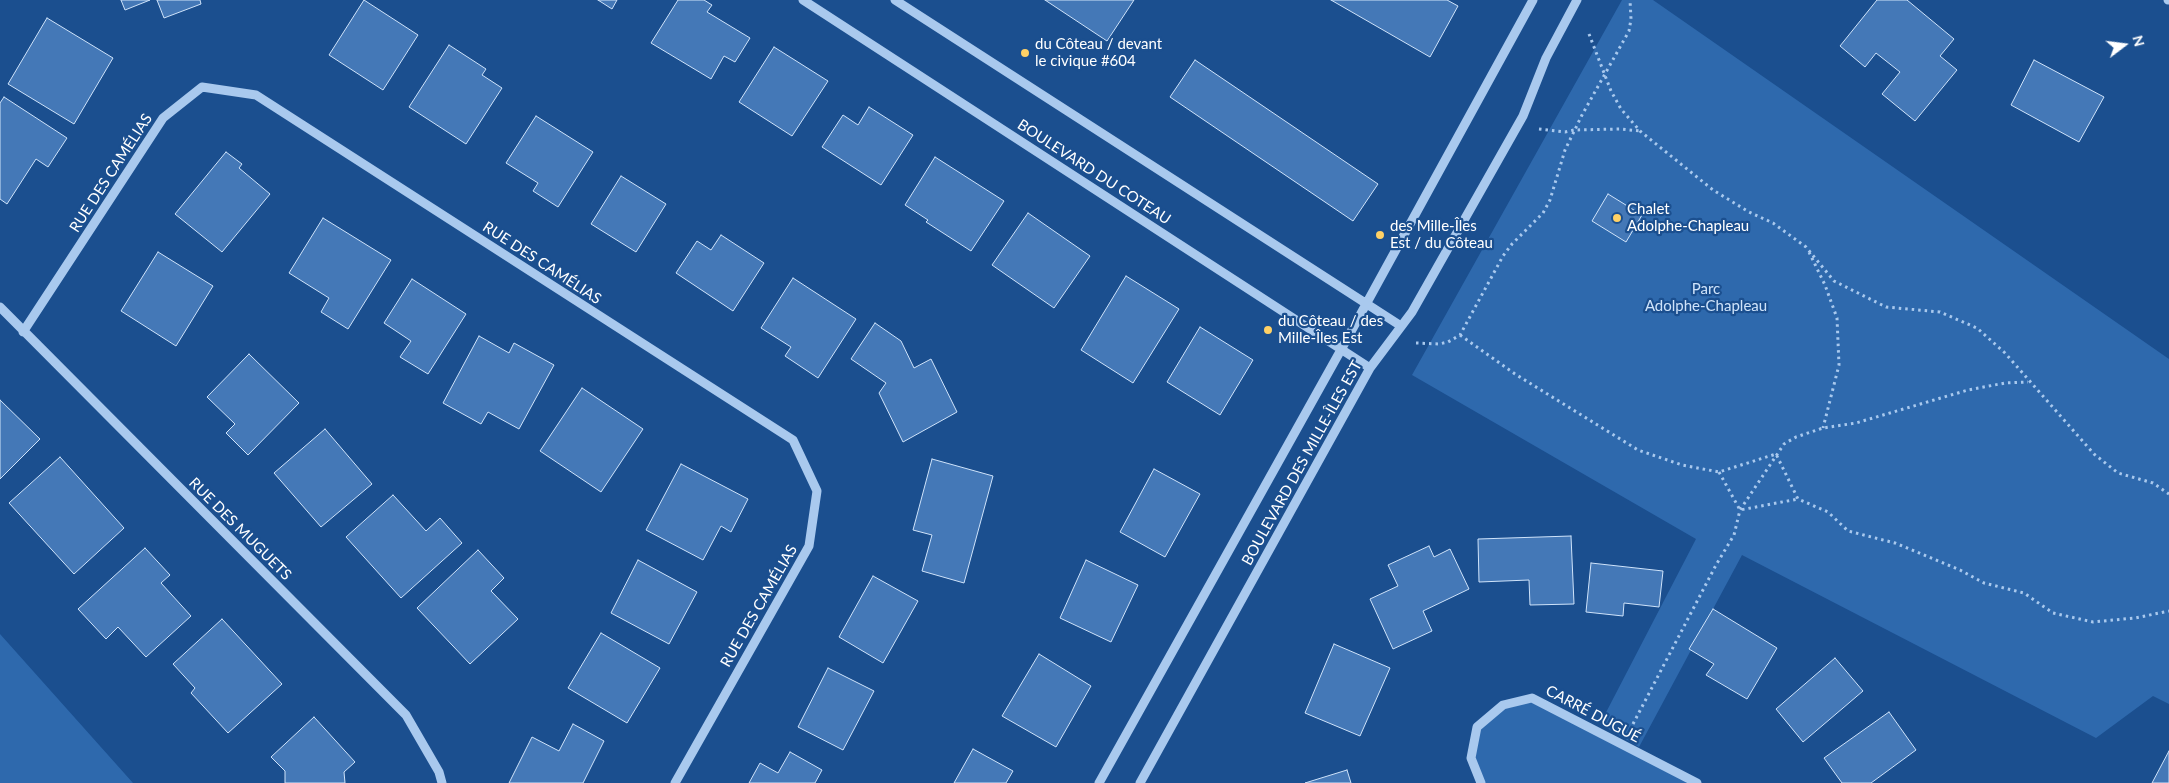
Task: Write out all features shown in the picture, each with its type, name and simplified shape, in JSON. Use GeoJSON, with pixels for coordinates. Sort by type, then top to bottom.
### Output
{"type":"FeatureCollection","features":[{"type":"Feature","properties":{"kind":"street","name":"BOULEVARD DU COTEAU"},"geometry":{"type":"LineString","coordinates":[[803,0],[1342,348],[1370,368]]}},
{"type":"Feature","properties":{"kind":"street"},"geometry":{"type":"LineString","coordinates":[[896,0],[1401,326]]}},
{"type":"Feature","properties":{"kind":"street","name":"BOULEVARD DES MILLE-ÎLES EST"},"geometry":{"type":"LineString","coordinates":[[1099,783],[1366,305],[1533,0]]}},
{"type":"Feature","properties":{"kind":"street","name":"BOULEVARD DES MILLE-ÎLES EST"},"geometry":{"type":"LineString","coordinates":[[1140,783],[1370,368],[1412,312],[1523,116],[1546,58],[1577,0]]}},
{"type":"Feature","properties":{"kind":"street","name":"RUE DES CAMÉLIAS"},"geometry":{"type":"LineString","coordinates":[[23,332],[163,118],[202,87],[256,95],[793,440],[816,492],[810,546],[675,783]]}},
{"type":"Feature","properties":{"kind":"street","name":"RUE DES MUGUETS"},"geometry":{"type":"LineString","coordinates":[[0,307],[406,715],[439,772],[442,783]]}},
{"type":"Feature","properties":{"kind":"street","name":"CARRÉ DUGUÉ"},"geometry":{"type":"LineString","coordinates":[[1481,783],[1471,758],[1477,727],[1503,704],[1532,698],[1697,783]]}},
{"type":"Feature","properties":{"kind":"path"},"geometry":{"type":"LineString","coordinates":[[1418,343],[1439,344],[1448,342],[1460,335],[1503,256],[1512,244],[1537,221],[1546,206],[1565,150],[1574,130],[1629,31],[1632,19],[1630,0]]}},
{"type":"Feature","properties":{"kind":"path"},"geometry":{"type":"LineString","coordinates":[[1589,34],[1621,109],[1640,131],[1713,190],[1749,212],[1773,223],[1806,247],[1834,281],[1886,307],[1940,312],[1977,328],[2005,353],[2094,454],[2118,473],[2153,483],[2169,494]]}},
{"type":"Feature","properties":{"kind":"path"},"geometry":{"type":"LineString","coordinates":[[1536,128],[1558,132],[1574,130],[1640,131]]}},
{"type":"Feature","properties":{"kind":"path"},"geometry":{"type":"LineString","coordinates":[[1806,247],[1837,318],[1839,365],[1823,428]]}},
{"type":"Feature","properties":{"kind":"path"},"geometry":{"type":"LineString","coordinates":[[1460,335],[1515,374],[1638,450],[1682,465],[1719,472],[1776,454]]}},
{"type":"Feature","properties":{"kind":"path"},"geometry":{"type":"LineString","coordinates":[[1622,744],[1716,565],[1734,536],[1740,510],[1784,444],[1796,437],[1823,428],[1856,423],[1968,390],[2005,383],[2029,382]]}},
{"type":"Feature","properties":{"kind":"path"},"geometry":{"type":"LineString","coordinates":[[1776,454],[1798,499]]}},
{"type":"Feature","properties":{"kind":"path"},"geometry":{"type":"LineString","coordinates":[[1719,472],[1740,510]]}},
{"type":"Feature","properties":{"kind":"path"},"geometry":{"type":"LineString","coordinates":[[1740,510],[1798,499],[1828,512],[1848,531],[1895,543],[1960,570],[1984,583],[2024,593],[2054,613],[2093,622],[2135,618],[2169,612]]}},
{"type":"Feature","properties":{"kind":"green space","name":"Parc Adolphe-Chapleau"},"geometry":{"type":"Polygon","coordinates":[[[1622,0],[1653,0],[2169,359],[2169,704],[2153,696],[2096,738],[1742,555],[1639,747],[1600,724],[1696,539],[1412,375],[1622,0]]]}},
{"type":"Feature","properties":{"kind":"green space"},"geometry":{"type":"Polygon","coordinates":[[[0,634],[133,783],[0,783],[0,634]]]}},
{"type":"Feature","properties":{"kind":"green space"},"geometry":{"type":"Polygon","coordinates":[[[1532,698],[1697,783],[1481,783],[1471,758],[1477,727],[1503,705],[1532,698]]]}},
{"type":"Feature","properties":{"kind":"building"},"geometry":{"type":"Polygon","coordinates":[[[121,0],[150,0],[125,10],[121,0]]]}},
{"type":"Feature","properties":{"kind":"building"},"geometry":{"type":"Polygon","coordinates":[[[157,0],[200,0],[201,4],[164,18],[157,0]]]}},
{"type":"Feature","properties":{"kind":"building"},"geometry":{"type":"Polygon","coordinates":[[[364,0],[418,35],[383,90],[329,55],[364,0]]]}},
{"type":"Feature","properties":{"kind":"building"},"geometry":{"type":"Polygon","coordinates":[[[598,0],[617,0],[612,9],[598,0]]]}},
{"type":"Feature","properties":{"kind":"building"},"geometry":{"type":"Polygon","coordinates":[[[678,0],[704,0],[712,5],[707,12],[750,38],[735,62],[724,56],[711,79],[651,43],[678,0]]]}},
{"type":"Feature","properties":{"kind":"building"},"geometry":{"type":"Polygon","coordinates":[[[1045,0],[1134,0],[1107,41],[1045,0]]]}},
{"type":"Feature","properties":{"kind":"building"},"geometry":{"type":"Polygon","coordinates":[[[1331,0],[1447,0],[1458,6],[1430,57],[1331,0]]]}},
{"type":"Feature","properties":{"kind":"building"},"geometry":{"type":"Polygon","coordinates":[[[1877,0],[1907,0],[1954,39],[1940,56],[1957,70],[1915,121],[1882,94],[1900,72],[1876,53],[1865,67],[1840,46],[1877,0]]]}},
{"type":"Feature","properties":{"kind":"building"},"geometry":{"type":"Polygon","coordinates":[[[47,18],[113,58],[74,124],[8,84],[47,18]]]}},
{"type":"Feature","properties":{"kind":"building"},"geometry":{"type":"Polygon","coordinates":[[[449,45],[486,69],[482,75],[502,88],[466,144],[409,107],[449,45]]]}},
{"type":"Feature","properties":{"kind":"building"},"geometry":{"type":"Polygon","coordinates":[[[774,47],[828,81],[792,136],[739,102],[774,47]]]}},
{"type":"Feature","properties":{"kind":"building"},"geometry":{"type":"Polygon","coordinates":[[[1195,60],[1378,184],[1353,221],[1170,97],[1195,60]]]}},
{"type":"Feature","properties":{"kind":"building"},"geometry":{"type":"Polygon","coordinates":[[[2034,60],[2104,97],[2079,142],[2011,105],[2034,60]]]}},
{"type":"Feature","properties":{"kind":"building"},"geometry":{"type":"Polygon","coordinates":[[[4,97],[67,138],[48,167],[36,159],[7,204],[0,199],[0,103],[4,97]]]}},
{"type":"Feature","properties":{"kind":"building"},"geometry":{"type":"Polygon","coordinates":[[[869,107],[913,135],[881,185],[822,147],[843,115],[858,125],[869,107]]]}},
{"type":"Feature","properties":{"kind":"building"},"geometry":{"type":"Polygon","coordinates":[[[536,116],[593,152],[558,207],[533,191],[538,183],[506,163],[536,116]]]}},
{"type":"Feature","properties":{"kind":"building"},"geometry":{"type":"Polygon","coordinates":[[[226,152],[242,164],[239,168],[270,194],[222,252],[175,214],[226,152]]]}},
{"type":"Feature","properties":{"kind":"building"},"geometry":{"type":"Polygon","coordinates":[[[935,157],[1004,201],[971,251],[926,222],[928,220],[905,205],[935,157]]]}},
{"type":"Feature","properties":{"kind":"building"},"geometry":{"type":"Polygon","coordinates":[[[621,176],[666,204],[636,252],[591,224],[621,176]]]}},
{"type":"Feature","properties":{"kind":"building","name":"Chalet Adolphe-Chapleau"},"geometry":{"type":"Polygon","coordinates":[[[1608,194],[1642,215],[1626,242],[1592,221],[1608,194]]]}},
{"type":"Feature","properties":{"kind":"building"},"geometry":{"type":"Polygon","coordinates":[[[1028,213],[1090,256],[1054,308],[992,265],[1028,213]]]}},
{"type":"Feature","properties":{"kind":"building"},"geometry":{"type":"Polygon","coordinates":[[[323,218],[391,260],[348,329],[321,312],[329,298],[289,273],[323,218]]]}},
{"type":"Feature","properties":{"kind":"building"},"geometry":{"type":"Polygon","coordinates":[[[721,235],[764,263],[733,311],[676,273],[697,241],[711,250],[721,235]]]}},
{"type":"Feature","properties":{"kind":"building"},"geometry":{"type":"Polygon","coordinates":[[[158,252],[213,286],[176,346],[121,311],[158,252]]]}},
{"type":"Feature","properties":{"kind":"building"},"geometry":{"type":"Polygon","coordinates":[[[1126,276],[1179,309],[1133,383],[1081,350],[1126,276]]]}},
{"type":"Feature","properties":{"kind":"building"},"geometry":{"type":"Polygon","coordinates":[[[793,278],[856,319],[818,378],[785,356],[791,347],[761,328],[793,278]]]}},
{"type":"Feature","properties":{"kind":"building"},"geometry":{"type":"Polygon","coordinates":[[[412,279],[466,314],[428,374],[400,357],[411,341],[384,323],[412,279]]]}},
{"type":"Feature","properties":{"kind":"building"},"geometry":{"type":"Polygon","coordinates":[[[875,323],[901,341],[914,368],[931,359],[957,412],[903,442],[879,393],[886,383],[851,359],[875,323]]]}},
{"type":"Feature","properties":{"kind":"building"},"geometry":{"type":"Polygon","coordinates":[[[1200,327],[1253,360],[1220,415],[1167,382],[1200,327]]]}},
{"type":"Feature","properties":{"kind":"building"},"geometry":{"type":"Polygon","coordinates":[[[479,336],[509,353],[514,343],[554,365],[519,429],[488,412],[481,424],[443,403],[479,336]]]}},
{"type":"Feature","properties":{"kind":"building"},"geometry":{"type":"Polygon","coordinates":[[[249,354],[299,403],[248,455],[226,433],[235,424],[207,397],[249,354]]]}},
{"type":"Feature","properties":{"kind":"building"},"geometry":{"type":"Polygon","coordinates":[[[582,388],[643,429],[601,492],[540,451],[582,388]]]}},
{"type":"Feature","properties":{"kind":"building"},"geometry":{"type":"Polygon","coordinates":[[[0,400],[40,439],[0,479],[0,400]]]}},
{"type":"Feature","properties":{"kind":"building"},"geometry":{"type":"Polygon","coordinates":[[[325,429],[372,484],[321,527],[274,473],[325,429]]]}},
{"type":"Feature","properties":{"kind":"building"},"geometry":{"type":"Polygon","coordinates":[[[60,457],[124,528],[74,574],[9,503],[60,457]]]}},
{"type":"Feature","properties":{"kind":"building"},"geometry":{"type":"Polygon","coordinates":[[[932,459],[993,476],[964,583],[922,571],[932,535],[913,530],[932,459]]]}},
{"type":"Feature","properties":{"kind":"building"},"geometry":{"type":"Polygon","coordinates":[[[681,464],[748,499],[731,532],[721,526],[703,560],[646,530],[681,464]]]}},
{"type":"Feature","properties":{"kind":"building"},"geometry":{"type":"Polygon","coordinates":[[[1154,469],[1200,494],[1165,557],[1120,532],[1154,469]]]}},
{"type":"Feature","properties":{"kind":"building"},"geometry":{"type":"Polygon","coordinates":[[[393,495],[426,531],[440,518],[462,543],[401,598],[346,537],[393,495]]]}},
{"type":"Feature","properties":{"kind":"building"},"geometry":{"type":"Polygon","coordinates":[[[1571,536],[1574,604],[1530,605],[1529,580],[1479,582],[1478,539],[1571,536]]]}},
{"type":"Feature","properties":{"kind":"building"},"geometry":{"type":"Polygon","coordinates":[[[1429,546],[1434,557],[1450,549],[1469,589],[1423,611],[1432,631],[1393,649],[1370,599],[1398,586],[1388,565],[1429,546]]]}},
{"type":"Feature","properties":{"kind":"building"},"geometry":{"type":"Polygon","coordinates":[[[145,548],[170,575],[161,583],[191,616],[146,657],[118,627],[106,639],[78,609],[145,548]]]}},
{"type":"Feature","properties":{"kind":"building"},"geometry":{"type":"Polygon","coordinates":[[[478,550],[504,578],[491,591],[518,619],[470,664],[417,608],[478,550]]]}},
{"type":"Feature","properties":{"kind":"building"},"geometry":{"type":"Polygon","coordinates":[[[638,560],[697,592],[669,644],[611,613],[638,560]]]}},
{"type":"Feature","properties":{"kind":"building"},"geometry":{"type":"Polygon","coordinates":[[[1086,560],[1138,585],[1111,642],[1060,618],[1086,560]]]}},
{"type":"Feature","properties":{"kind":"building"},"geometry":{"type":"Polygon","coordinates":[[[1591,563],[1663,571],[1659,607],[1624,603],[1623,616],[1586,612],[1591,563]]]}},
{"type":"Feature","properties":{"kind":"building"},"geometry":{"type":"Polygon","coordinates":[[[873,576],[918,601],[883,663],[839,637],[873,576]]]}},
{"type":"Feature","properties":{"kind":"building"},"geometry":{"type":"Polygon","coordinates":[[[1713,609],[1777,648],[1747,699],[1706,675],[1714,664],[1689,649],[1713,609]]]}},
{"type":"Feature","properties":{"kind":"building"},"geometry":{"type":"Polygon","coordinates":[[[222,619],[282,684],[228,733],[191,693],[195,688],[173,664],[222,619]]]}},
{"type":"Feature","properties":{"kind":"building"},"geometry":{"type":"Polygon","coordinates":[[[601,633],[660,668],[627,723],[568,688],[601,633]]]}},
{"type":"Feature","properties":{"kind":"building"},"geometry":{"type":"Polygon","coordinates":[[[1334,644],[1390,668],[1360,736],[1305,713],[1334,644]]]}},
{"type":"Feature","properties":{"kind":"building"},"geometry":{"type":"Polygon","coordinates":[[[1039,654],[1091,686],[1056,747],[1002,716],[1039,654]]]}},
{"type":"Feature","properties":{"kind":"building"},"geometry":{"type":"Polygon","coordinates":[[[1835,658],[1863,691],[1803,742],[1776,709],[1835,658]]]}},
{"type":"Feature","properties":{"kind":"building"},"geometry":{"type":"Polygon","coordinates":[[[828,668],[874,691],[843,750],[798,727],[828,668]]]}},
{"type":"Feature","properties":{"kind":"building"},"geometry":{"type":"Polygon","coordinates":[[[1889,712],[1916,750],[1871,783],[1842,783],[1824,758],[1889,712]]]}},
{"type":"Feature","properties":{"kind":"building"},"geometry":{"type":"Polygon","coordinates":[[[314,717],[355,762],[344,772],[345,783],[285,783],[285,771],[271,757],[314,717]]]}},
{"type":"Feature","properties":{"kind":"building"},"geometry":{"type":"Polygon","coordinates":[[[573,724],[604,741],[583,783],[509,783],[532,737],[559,751],[573,724]]]}},
{"type":"Feature","properties":{"kind":"building"},"geometry":{"type":"Polygon","coordinates":[[[973,749],[1013,771],[1006,783],[954,783],[973,749]]]}},
{"type":"Feature","properties":{"kind":"building"},"geometry":{"type":"Polygon","coordinates":[[[2169,751],[2169,783],[2152,783],[2169,751]]]}},
{"type":"Feature","properties":{"kind":"building"},"geometry":{"type":"Polygon","coordinates":[[[790,752],[822,770],[815,783],[749,783],[760,763],[778,773],[790,752]]]}},
{"type":"Feature","properties":{"kind":"building"},"geometry":{"type":"Polygon","coordinates":[[[1347,770],[1351,783],[1305,783],[1347,770]]]}},
{"type":"Feature","properties":{"kind":"place","name":"du Côteau / devant le civique #604"},"geometry":{"type":"Point","coordinates":[1025,53]}},
{"type":"Feature","properties":{"kind":"place","name":"Chalet Adolphe-Chapleau"},"geometry":{"type":"Point","coordinates":[1617,218]}},
{"type":"Feature","properties":{"kind":"place","name":"des Mille-Îles Est / du Côteau"},"geometry":{"type":"Point","coordinates":[1380,235]}},
{"type":"Feature","properties":{"kind":"place","name":"du Côteau / des Mille-Îles Est"},"geometry":{"type":"Point","coordinates":[1268,330]}}]}
